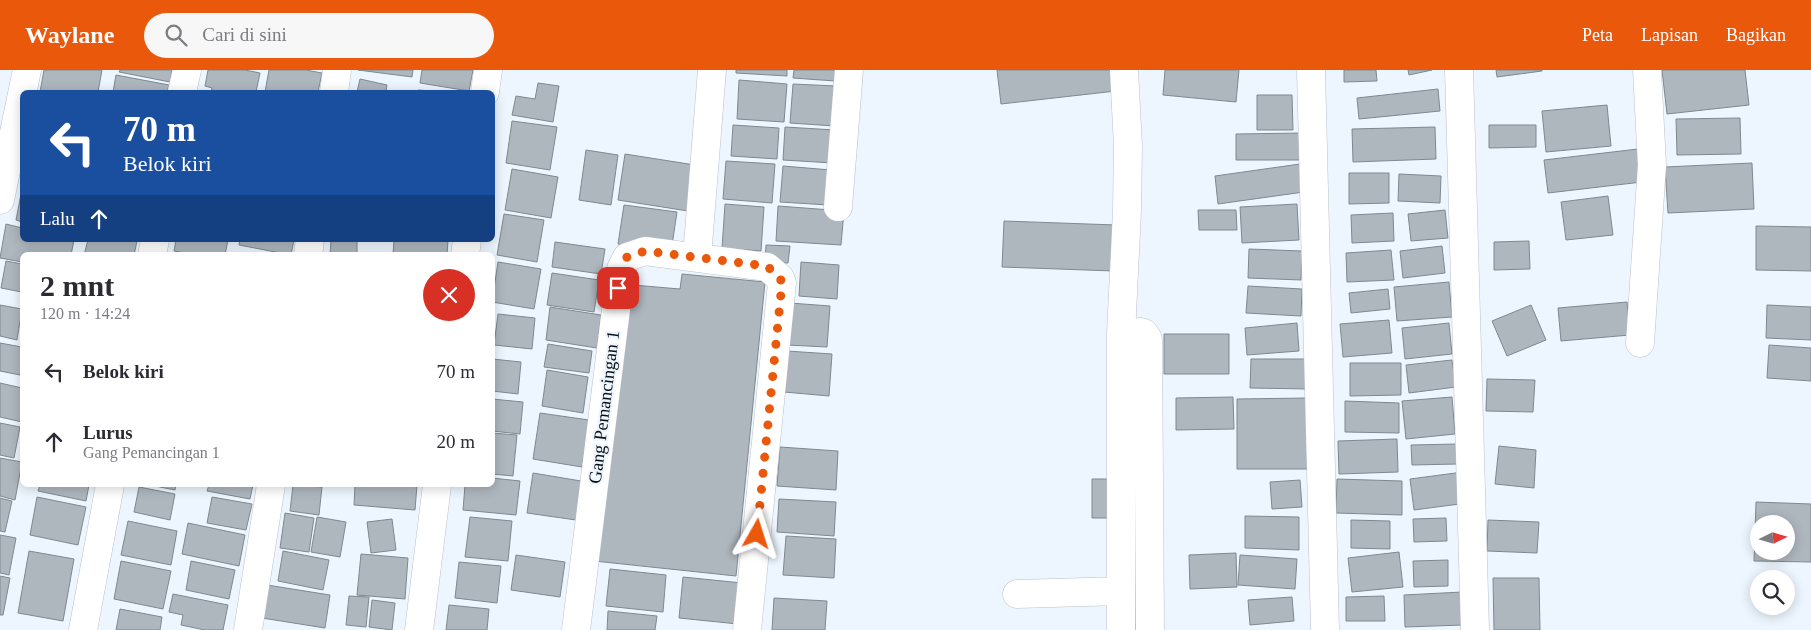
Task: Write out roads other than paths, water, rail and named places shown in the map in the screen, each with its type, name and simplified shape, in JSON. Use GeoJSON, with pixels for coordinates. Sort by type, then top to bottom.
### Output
{"type":"FeatureCollection","features":[{"type":"Feature","properties":{"kind":"street"},"geometry":{"type":"LineString","coordinates":[[23,90],[27,70]]}},
{"type":"Feature","properties":{"kind":"street"},"geometry":{"type":"LineString","coordinates":[[182,90],[187,70]]}},
{"type":"Feature","properties":{"kind":"street"},"geometry":{"type":"LineString","coordinates":[[334,90],[337,70]]}},
{"type":"Feature","properties":{"kind":"street"},"geometry":{"type":"LineString","coordinates":[[485,90],[488,70]]}},
{"type":"Feature","properties":{"kind":"street"},"geometry":{"type":"LineString","coordinates":[[697,257],[712,70]]}},
{"type":"Feature","properties":{"kind":"street"},"geometry":{"type":"LineString","coordinates":[[838,207],[849,70]]}},
{"type":"Feature","properties":{"kind":"street"},"geometry":{"type":"LineString","coordinates":[[1121,630],[1121,334],[1128,146],[1124,70]]}},
{"type":"Feature","properties":{"kind":"street"},"geometry":{"type":"LineString","coordinates":[[1311,70],[1325,630]]}},
{"type":"Feature","properties":{"kind":"street"},"geometry":{"type":"LineString","coordinates":[[1459,70],[1474,630]]}},
{"type":"Feature","properties":{"kind":"street"},"geometry":{"type":"LineString","coordinates":[[1640,343],[1652,165],[1647,70]]}},
{"type":"Feature","properties":{"kind":"street"},"geometry":{"type":"LineString","coordinates":[[0,200],[20,104]]}},
{"type":"Feature","properties":{"kind":"street","name":"Gang Pemancingan 1"},"geometry":{"type":"LineString","coordinates":[[576,630],[621,269],[627,257],[645,251],[767,266],[780,278],[782,283],[747,630]]}},
{"type":"Feature","properties":{"kind":"street"},"geometry":{"type":"LineString","coordinates":[[1121,334],[1141,332],[1148,339],[1150,630]]}},
{"type":"Feature","properties":{"kind":"street"},"geometry":{"type":"LineString","coordinates":[[83,630],[110,487]]}},
{"type":"Feature","properties":{"kind":"street"},"geometry":{"type":"LineString","coordinates":[[248,630],[271,487]]}},
{"type":"Feature","properties":{"kind":"street"},"geometry":{"type":"LineString","coordinates":[[419,630],[437,487]]}},
{"type":"Feature","properties":{"kind":"street"},"geometry":{"type":"LineString","coordinates":[[1017,594],[1121,591]]}}]}
